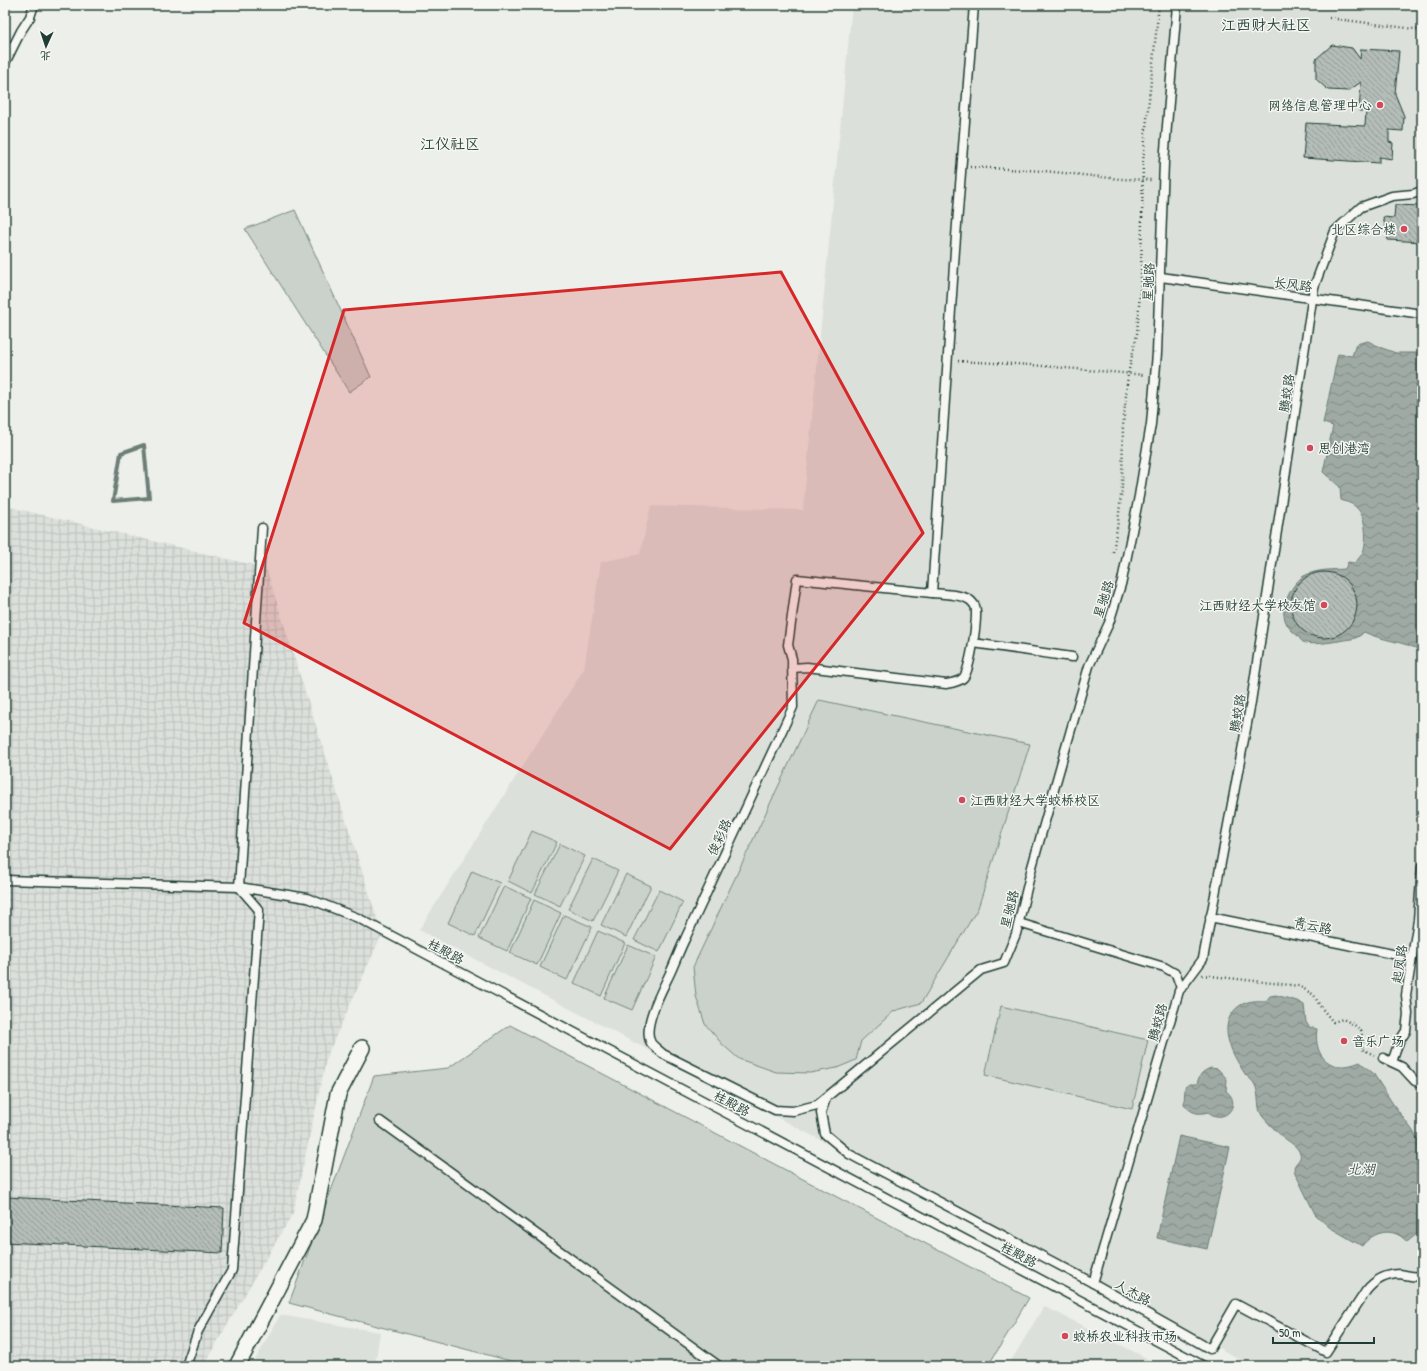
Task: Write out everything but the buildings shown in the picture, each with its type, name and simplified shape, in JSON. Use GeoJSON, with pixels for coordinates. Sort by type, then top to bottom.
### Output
{"type":"FeatureCollection","features":[{"type":"Feature","properties":{"kind":"street"},"geometry":{"type":"LineString","coordinates":[[237,1366],[314,1220],[338,1094],[362,1048]]}},
{"type":"Feature","properties":{"kind":"lane"},"geometry":{"type":"LineString","coordinates":[[5,64],[30,17],[34,5]]}},
{"type":"Feature","properties":{"kind":"lane"},"geometry":{"type":"LineString","coordinates":[[792,668],[807,667],[946,684],[962,680],[967,674],[973,643],[976,606],[970,600],[960,597],[932,593],[974,5]]}},
{"type":"Feature","properties":{"kind":"lane","name":"星驰路"},"geometry":{"type":"LineString","coordinates":[[826,1097],[981,970],[1004,963],[1016,934],[1032,867],[1089,666],[1109,624],[1122,581],[1138,503],[1151,424],[1155,376],[1161,277],[1164,162],[1177,5]]}},
{"type":"Feature","properties":{"kind":"lane","name":"腾蛟路"},"geometry":{"type":"LineString","coordinates":[[1093,1283],[1179,991],[1203,958],[1251,702],[1314,287],[1335,231],[1361,207],[1392,196],[1413,194],[1422,191]]}},
{"type":"Feature","properties":{"kind":"lane","name":"长风路"},"geometry":{"type":"LineString","coordinates":[[1161,277],[1422,314]]}},
{"type":"Feature","properties":{"kind":"lane"},"geometry":{"type":"LineString","coordinates":[[186,1366],[198,1331],[232,1270],[259,910],[239,887],[262,528]]}},
{"type":"Feature","properties":{"kind":"lane","name":"俊彩路"},"geometry":{"type":"LineString","coordinates":[[826,1097],[817,1105],[805,1109],[793,1111],[775,1110],[663,1054],[651,1043],[649,1030],[660,993],[793,707],[792,659],[788,645],[797,579],[932,593]]}},
{"type":"Feature","properties":{"kind":"lane"},"geometry":{"type":"LineString","coordinates":[[973,643],[1072,657]]}},
{"type":"Feature","properties":{"kind":"lane","name":"起凤路"},"geometry":{"type":"LineString","coordinates":[[1392,1062],[1399,1042],[1406,1031],[1408,1014],[1406,995],[1418,920],[1422,866]]}},
{"type":"Feature","properties":{"kind":"lane","name":"桂殿路"},"geometry":{"type":"LineString","coordinates":[[5,880],[239,887],[308,898],[358,918],[1204,1366]]}},
{"type":"Feature","properties":{"kind":"lane","name":"青云路"},"geometry":{"type":"LineString","coordinates":[[1210,917],[1412,958]]}},
{"type":"Feature","properties":{"kind":"lane"},"geometry":{"type":"LineString","coordinates":[[1019,923],[1164,967],[1176,974],[1181,988]]}},
{"type":"Feature","properties":{"kind":"lane"},"geometry":{"type":"LineString","coordinates":[[1383,1058],[1402,1067],[1415,1081],[1422,1083]]}},
{"type":"Feature","properties":{"kind":"lane","name":"人杰路"},"geometry":{"type":"LineString","coordinates":[[826,1097],[821,1113],[825,1134],[849,1154],[1093,1283],[1210,1349],[1236,1304],[1326,1352],[1373,1282],[1395,1275],[1413,1277],[1422,1276]]}},
{"type":"Feature","properties":{"kind":"lane"},"geometry":{"type":"LineString","coordinates":[[380,1121],[719,1366]]}},
{"type":"Feature","properties":{"kind":"path"},"geometry":{"type":"LineString","coordinates":[[1113,552],[1122,487],[1123,432],[1128,374],[1137,334],[1142,257],[1143,180],[1146,128],[1159,5]]}},
{"type":"Feature","properties":{"kind":"path"},"geometry":{"type":"LineString","coordinates":[[1329,18],[1422,30]]}},
{"type":"Feature","properties":{"kind":"path"},"geometry":{"type":"LineString","coordinates":[[962,166],[1051,171],[1143,180]]}},
{"type":"Feature","properties":{"kind":"path"},"geometry":{"type":"LineString","coordinates":[[948,361],[1038,365],[1155,376]]}},
{"type":"Feature","properties":{"kind":"path"},"geometry":{"type":"LineString","coordinates":[[1192,973],[1209,977],[1299,986],[1314,995],[1324,1012],[1333,1022],[1343,1019],[1353,1024],[1360,1030],[1363,1041],[1362,1049],[1383,1058]]}},
{"type":"Feature","properties":{"kind":"highlighted area"},"geometry":{"type":"Polygon","coordinates":[[[781,272],[923,533],[670,849],[244,623],[344,310],[781,272]]]}},
{"type":"Feature","properties":{"kind":"shaded area","name":"江西财经大学蛟桥校区"},"geometry":{"type":"Polygon","coordinates":[[[852,5],[1422,5],[1422,1366],[1253,1366],[419,930],[584,669],[601,562],[640,554],[651,506],[803,510],[852,5]]]}},
{"type":"Feature","properties":{"kind":"shaded area"},"geometry":{"type":"Polygon","coordinates":[[[295,210],[371,377],[349,392],[245,229],[295,210]]]}},
{"type":"Feature","properties":{"kind":"shaded area"},"geometry":{"type":"Polygon","coordinates":[[[5,506],[266,568],[382,934],[327,1056],[293,1213],[203,1366],[5,1366],[5,506]]]}},
{"type":"Feature","properties":{"kind":"shaded area"},"geometry":{"type":"Polygon","coordinates":[[[819,700],[1030,744],[978,908],[921,1003],[894,1011],[861,1041],[856,1060],[837,1068],[810,1073],[776,1072],[739,1059],[723,1045],[705,1024],[696,996],[693,967],[819,700]]]}},
{"type":"Feature","properties":{"kind":"shaded area"},"geometry":{"type":"Polygon","coordinates":[[[532,831],[557,842],[532,893],[508,881],[532,831]]]}},
{"type":"Feature","properties":{"kind":"shaded area"},"geometry":{"type":"Polygon","coordinates":[[[560,844],[585,856],[560,906],[535,894],[560,844]]]}},
{"type":"Feature","properties":{"kind":"shaded area"},"geometry":{"type":"Polygon","coordinates":[[[593,859],[618,871],[593,921],[568,909],[593,859]]]}},
{"type":"Feature","properties":{"kind":"shaded area"},"geometry":{"type":"Polygon","coordinates":[[[472,871],[500,883],[475,936],[448,923],[472,871]]]}},
{"type":"Feature","properties":{"kind":"shaded area"},"geometry":{"type":"Polygon","coordinates":[[[626,874],[651,886],[626,937],[601,925],[626,874]]]}},
{"type":"Feature","properties":{"kind":"shaded area"},"geometry":{"type":"Polygon","coordinates":[[[504,886],[531,898],[507,951],[479,938],[504,886]]]}},
{"type":"Feature","properties":{"kind":"shaded area"},"geometry":{"type":"Polygon","coordinates":[[[659,890],[683,902],[659,952],[634,940],[659,890]]]}},
{"type":"Feature","properties":{"kind":"shaded area"},"geometry":{"type":"Polygon","coordinates":[[[534,900],[561,913],[537,965],[510,953],[534,900]]]}},
{"type":"Feature","properties":{"kind":"shaded area"},"geometry":{"type":"Polygon","coordinates":[[[564,915],[592,927],[567,980],[540,967],[564,915]]]}},
{"type":"Feature","properties":{"kind":"shaded area"},"geometry":{"type":"Polygon","coordinates":[[[598,931],[625,943],[601,996],[574,983],[598,931]]]}},
{"type":"Feature","properties":{"kind":"shaded area"},"geometry":{"type":"Polygon","coordinates":[[[628,945],[656,957],[632,1010],[604,998],[628,945]]]}},
{"type":"Feature","properties":{"kind":"shaded area"},"geometry":{"type":"Polygon","coordinates":[[[1001,1006],[1148,1040],[1132,1109],[985,1075],[1001,1006]]]}},
{"type":"Feature","properties":{"kind":"shaded area"},"geometry":{"type":"Polygon","coordinates":[[[510,1025],[1029,1298],[988,1366],[530,1366],[289,1303],[374,1076],[448,1068],[510,1025]]]}},
{"type":"Feature","properties":{"kind":"shaded area","name":"蛟桥农业科技市场"},"geometry":{"type":"Polygon","coordinates":[[[1044,1306],[1162,1366],[1008,1366],[1044,1306]]]}},
{"type":"Feature","properties":{"kind":"shaded area"},"geometry":{"type":"Polygon","coordinates":[[[280,1315],[380,1332],[375,1366],[252,1366],[280,1315]]]}},
{"type":"Feature","properties":{"kind":"water"},"geometry":{"type":"Polygon","coordinates":[[[1368,341],[1396,353],[1422,353],[1422,651],[1408,645],[1364,632],[1353,639],[1311,644],[1306,643],[1290,629],[1285,618],[1284,610],[1287,599],[1292,588],[1300,579],[1304,576],[1319,571],[1345,569],[1348,562],[1355,563],[1363,551],[1365,544],[1365,527],[1362,516],[1354,506],[1341,500],[1340,487],[1323,472],[1333,426],[1323,423],[1338,354],[1352,356],[1356,344],[1368,341]]]}},
{"type":"Feature","properties":{"kind":"water","name":"北湖"},"geometry":{"type":"Polygon","coordinates":[[[1276,995],[1297,1001],[1304,1005],[1306,1022],[1309,1027],[1317,1029],[1318,1048],[1326,1061],[1341,1066],[1360,1062],[1373,1073],[1413,1131],[1422,1152],[1422,1227],[1418,1233],[1407,1242],[1396,1234],[1384,1232],[1372,1237],[1362,1246],[1329,1227],[1315,1214],[1295,1173],[1294,1167],[1300,1157],[1299,1151],[1261,1114],[1255,1085],[1245,1074],[1232,1052],[1227,1035],[1227,1027],[1229,1019],[1236,1008],[1244,1003],[1252,1001],[1266,1001],[1270,996],[1276,995]]]}},
{"type":"Feature","properties":{"kind":"water"},"geometry":{"type":"Polygon","coordinates":[[[1211,1068],[1218,1069],[1227,1079],[1226,1091],[1230,1095],[1233,1104],[1232,1108],[1225,1115],[1214,1116],[1208,1112],[1194,1112],[1184,1104],[1185,1087],[1189,1084],[1197,1084],[1201,1074],[1205,1070],[1211,1068]]]}},
{"type":"Feature","properties":{"kind":"water"},"geometry":{"type":"Polygon","coordinates":[[[1179,1136],[1230,1147],[1207,1249],[1157,1238],[1179,1136]]]}},
{"type":"Feature","properties":{"kind":"waterway"},"geometry":{"type":"LineString","coordinates":[[144,445],[149,498],[113,501],[121,453],[144,445]]}},
{"type":"Feature","properties":{"kind":"place","name":"网络信息管理中心"},"geometry":{"type":"Point","coordinates":[1380,105]}},
{"type":"Feature","properties":{"kind":"place","name":"北区综合楼"},"geometry":{"type":"Point","coordinates":[1404,229]}},
{"type":"Feature","properties":{"kind":"place","name":"思创港湾"},"geometry":{"type":"Point","coordinates":[1310,448]}},
{"type":"Feature","properties":{"kind":"place","name":"江西财经大学校友馆"},"geometry":{"type":"Point","coordinates":[1324,605]}},
{"type":"Feature","properties":{"kind":"place","name":"江西财经大学蛟桥校区"},"geometry":{"type":"Point","coordinates":[962,800]}},
{"type":"Feature","properties":{"kind":"place","name":"音乐广场"},"geometry":{"type":"Point","coordinates":[1344,1041]}},
{"type":"Feature","properties":{"kind":"place","name":"蛟桥农业科技市场"},"geometry":{"type":"Point","coordinates":[1065,1336]}},
{"type":"Feature","properties":{"kind":"district","name":"江西财大社区"},"geometry":{"type":"Point","coordinates":[1266,24]}},
{"type":"Feature","properties":{"kind":"district","name":"江仪社区"},"geometry":{"type":"Point","coordinates":[450,143]}}]}
